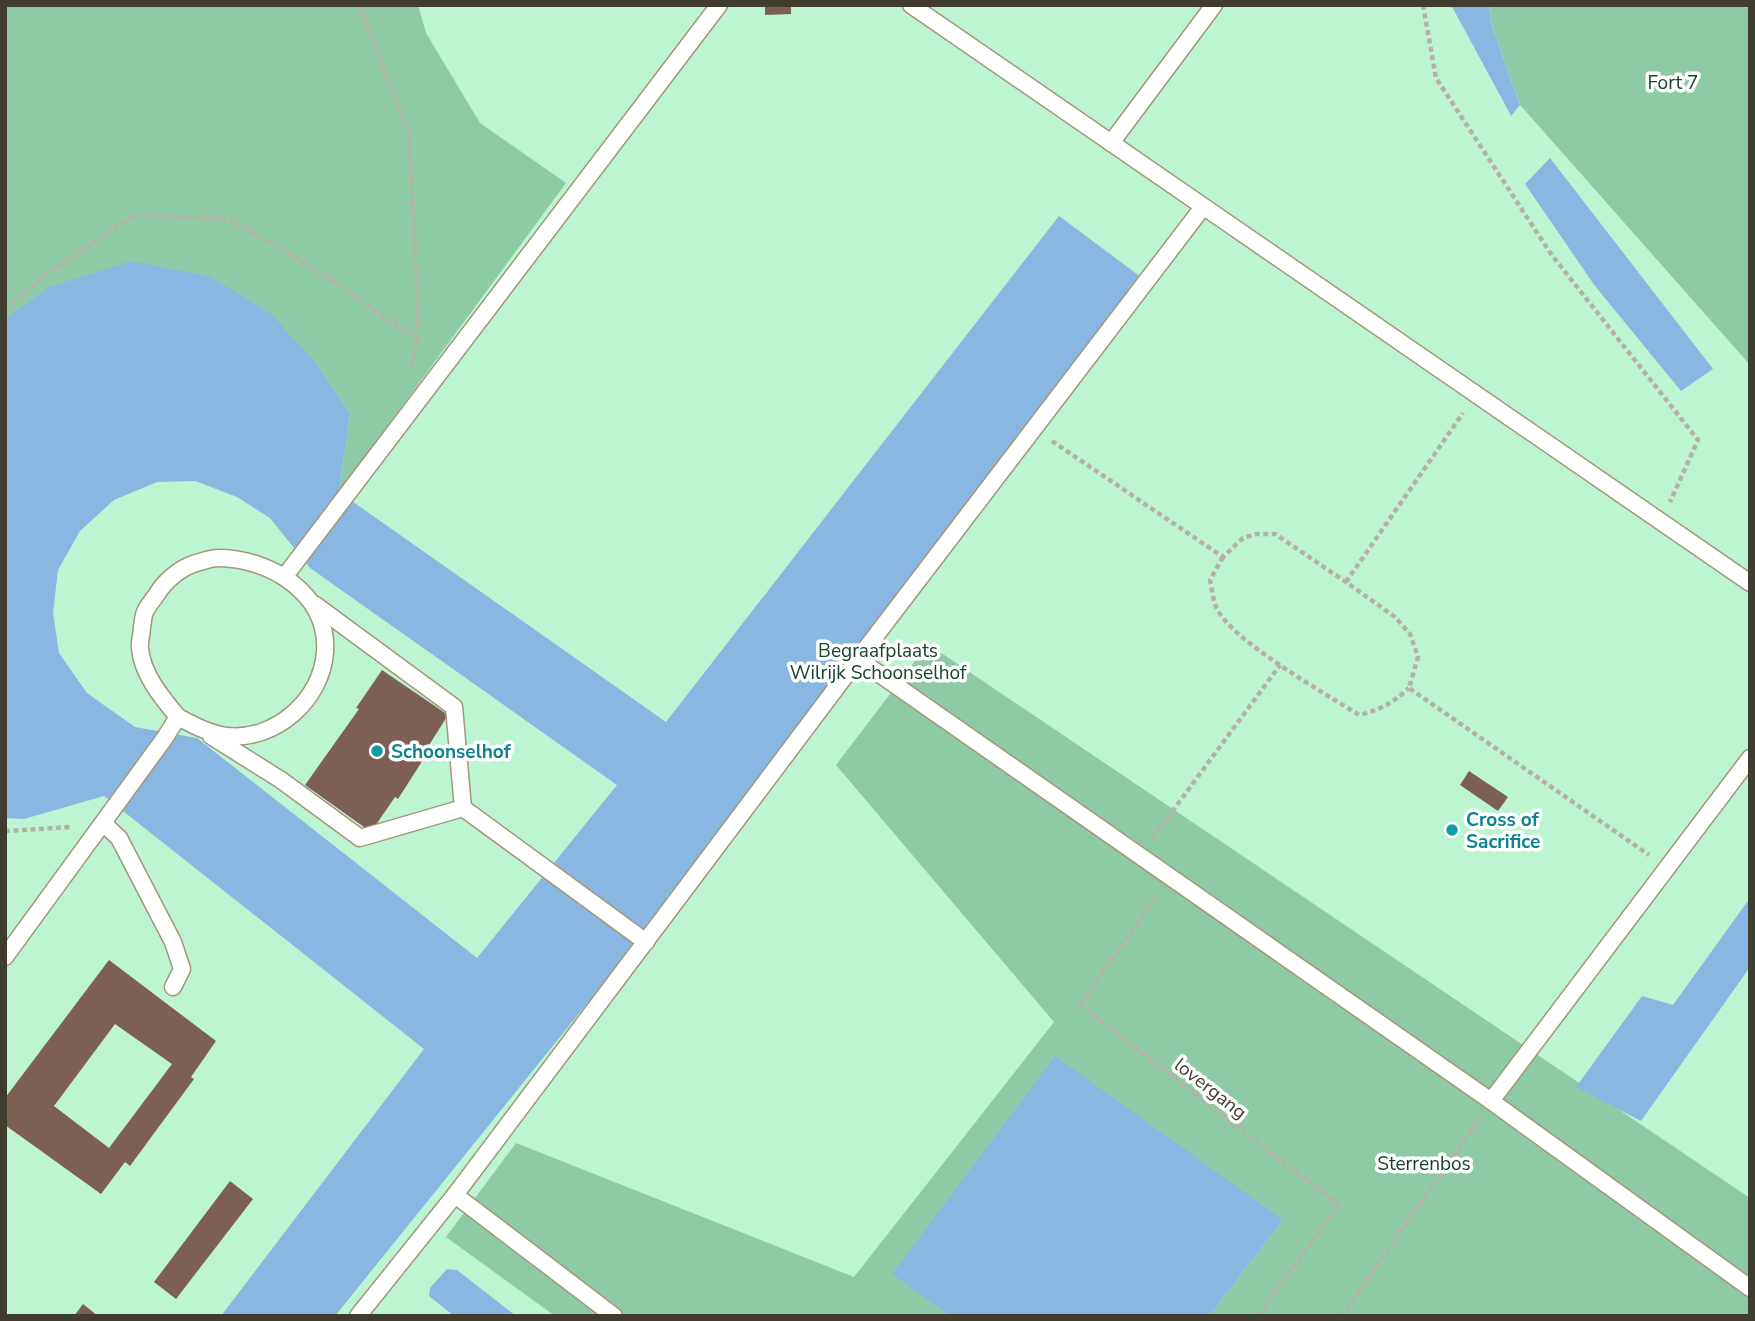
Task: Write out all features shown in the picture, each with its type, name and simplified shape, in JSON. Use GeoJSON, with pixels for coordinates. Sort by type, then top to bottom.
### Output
{"type":"FeatureCollection","features":[{"type":"Feature","properties":{"kind":"lane"},"geometry":{"type":"LineString","coordinates":[[285,576],[719,5]]}},
{"type":"Feature","properties":{"kind":"lane"},"geometry":{"type":"LineString","coordinates":[[911,5],[1750,583]]}},
{"type":"Feature","properties":{"kind":"lane"},"geometry":{"type":"LineString","coordinates":[[1111,143],[1214,5]]}},
{"type":"Feature","properties":{"kind":"lane"},"geometry":{"type":"LineString","coordinates":[[358,1316],[455,1195],[1203,206]]}},
{"type":"Feature","properties":{"kind":"lane"},"geometry":{"type":"LineString","coordinates":[[463,808],[360,838],[281,780],[178,717],[150,680],[140,649],[144,613],[162,585],[186,566],[215,557],[268,566],[285,576],[307,599],[454,707],[463,808],[646,942]]}},
{"type":"Feature","properties":{"kind":"lane"},"geometry":{"type":"LineString","coordinates":[[200,729],[228,736],[259,733],[285,720],[306,701],[321,676],[325,650],[322,624],[307,599]]}},
{"type":"Feature","properties":{"kind":"lane"},"geometry":{"type":"LineString","coordinates":[[858,659],[1491,1101],[1750,1288]]}},
{"type":"Feature","properties":{"kind":"lane"},"geometry":{"type":"LineString","coordinates":[[5,957],[178,717]]}},
{"type":"Feature","properties":{"kind":"lane"},"geometry":{"type":"LineString","coordinates":[[1491,1101],[1750,758]]}},
{"type":"Feature","properties":{"kind":"lane"},"geometry":{"type":"LineString","coordinates":[[103,823],[119,838],[173,942],[182,969],[173,987]]}},
{"type":"Feature","properties":{"kind":"lane"},"geometry":{"type":"LineString","coordinates":[[455,1195],[614,1316]]}},
{"type":"Feature","properties":{"kind":"path"},"geometry":{"type":"LineString","coordinates":[[359,5],[409,134],[417,283],[416,340],[410,375]]}},
{"type":"Feature","properties":{"kind":"path"},"geometry":{"type":"LineString","coordinates":[[1423,5],[1436,78],[1551,254],[1698,440],[1661,522]]}},
{"type":"Feature","properties":{"kind":"path"},"geometry":{"type":"LineString","coordinates":[[5,309],[45,275],[134,215],[230,219],[328,277],[416,340]]}},
{"type":"Feature","properties":{"kind":"path"},"geometry":{"type":"LineString","coordinates":[[1346,582],[1475,395]]}},
{"type":"Feature","properties":{"kind":"path"},"geometry":{"type":"LineString","coordinates":[[1046,437],[1223,557]]}},
{"type":"Feature","properties":{"kind":"path"},"geometry":{"type":"LineString","coordinates":[[1256,534],[1275,534],[1346,582],[1395,617],[1410,634],[1418,657],[1409,688],[1392,704],[1359,715],[1237,634],[1216,608],[1210,580],[1223,557],[1243,538],[1256,534]]}},
{"type":"Feature","properties":{"kind":"path"},"geometry":{"type":"LineString","coordinates":[[1140,855],[1280,665]]}},
{"type":"Feature","properties":{"kind":"path"},"geometry":{"type":"LineString","coordinates":[[1409,688],[1667,867]]}},
{"type":"Feature","properties":{"kind":"path"},"geometry":{"type":"LineString","coordinates":[[5,831],[103,823]]}},
{"type":"Feature","properties":{"kind":"path","name":"lovergang"},"geometry":{"type":"LineString","coordinates":[[1170,877],[1080,1004],[1339,1205],[1258,1316]]}},
{"type":"Feature","properties":{"kind":"path"},"geometry":{"type":"LineString","coordinates":[[1342,1316],[1491,1101]]}},
{"type":"Feature","properties":{"kind":"green space","name":"Begraafplaats Wilrijk Schoonselhof"},"geometry":{"type":"Polygon","coordinates":[[[5,5],[1451,5],[1510,115],[1520,105],[1750,365],[1750,1316],[5,1316],[5,5]]]}},
{"type":"Feature","properties":{"kind":"green space"},"geometry":{"type":"Polygon","coordinates":[[[5,5],[418,5],[426,33],[480,123],[566,183],[339,492],[350,414],[316,363],[5,319],[5,5]]]}},
{"type":"Feature","properties":{"kind":"green space","name":"Fort 7"},"geometry":{"type":"Polygon","coordinates":[[[1489,5],[1750,5],[1750,365],[1520,105],[1491,23],[1489,5]]]}},
{"type":"Feature","properties":{"kind":"green space","name":"Sterrenbos"},"geometry":{"type":"Polygon","coordinates":[[[928,644],[1750,1198],[1750,1316],[1209,1316],[1283,1220],[892,1273],[950,1316],[555,1316],[446,1237],[516,1143],[854,1277],[1054,1022],[836,765],[928,644]]]}},
{"type":"Feature","properties":{"kind":"water"},"geometry":{"type":"Polygon","coordinates":[[[1451,5],[1489,5],[1491,23],[1520,105],[1511,116],[1451,5]]]}},
{"type":"Feature","properties":{"kind":"water"},"geometry":{"type":"Polygon","coordinates":[[[1550,158],[1713,369],[1681,391],[1595,286],[1525,184],[1550,158]]]}},
{"type":"Feature","properties":{"kind":"water"},"geometry":{"type":"Polygon","coordinates":[[[1059,216],[1149,283],[660,913],[335,1316],[221,1316],[424,1049],[104,796],[24,819],[5,818],[5,319],[49,287],[131,261],[211,277],[271,314],[316,363],[350,414],[339,492],[666,722],[1059,216]],[[195,481],[157,482],[114,500],[80,531],[58,570],[53,613],[59,653],[87,693],[135,727],[197,738],[477,958],[617,785],[310,568],[270,518],[237,497],[195,481]]]}},
{"type":"Feature","properties":{"kind":"water"},"geometry":{"type":"Polygon","coordinates":[[[1750,898],[1750,967],[1641,1121],[1576,1087],[1642,996],[1673,1005],[1750,898]]]}},
{"type":"Feature","properties":{"kind":"water"},"geometry":{"type":"Polygon","coordinates":[[[1055,1056],[1283,1220],[1209,1316],[950,1316],[892,1274],[1055,1056]]]}},
{"type":"Feature","properties":{"kind":"water"},"geometry":{"type":"Polygon","coordinates":[[[447,1269],[457,1270],[516,1316],[454,1316],[429,1296],[430,1288],[447,1269]]]}},
{"type":"Feature","properties":{"kind":"building"},"geometry":{"type":"Polygon","coordinates":[[[765,5],[791,5],[791,14],[765,15],[765,5]]]}},
{"type":"Feature","properties":{"kind":"building","name":"Schoonselhof"},"geometry":{"type":"Polygon","coordinates":[[[382,670],[448,715],[398,799],[395,797],[371,832],[305,785],[359,709],[356,708],[382,670]]]}},
{"type":"Feature","properties":{"kind":"building"},"geometry":{"type":"Polygon","coordinates":[[[1469,771],[1508,797],[1498,811],[1460,785],[1469,771]]]}},
{"type":"Feature","properties":{"kind":"building"},"geometry":{"type":"Polygon","coordinates":[[[109,960],[216,1041],[191,1077],[194,1079],[130,1166],[125,1162],[101,1194],[5,1125],[5,1098],[109,960]],[[115,1024],[54,1106],[109,1148],[172,1064],[115,1024]]]}},
{"type":"Feature","properties":{"kind":"building"},"geometry":{"type":"Polygon","coordinates":[[[230,1181],[253,1199],[176,1299],[154,1282],[230,1181]]]}},
{"type":"Feature","properties":{"kind":"building"},"geometry":{"type":"Polygon","coordinates":[[[83,1304],[98,1316],[74,1316],[83,1304]]]}},
{"type":"Feature","properties":{"kind":"place","name":"Schoonselhof"},"geometry":{"type":"Point","coordinates":[377,751]}},
{"type":"Feature","properties":{"kind":"place","name":"Cross of Sacrifice"},"geometry":{"type":"Point","coordinates":[1452,830]}}]}
